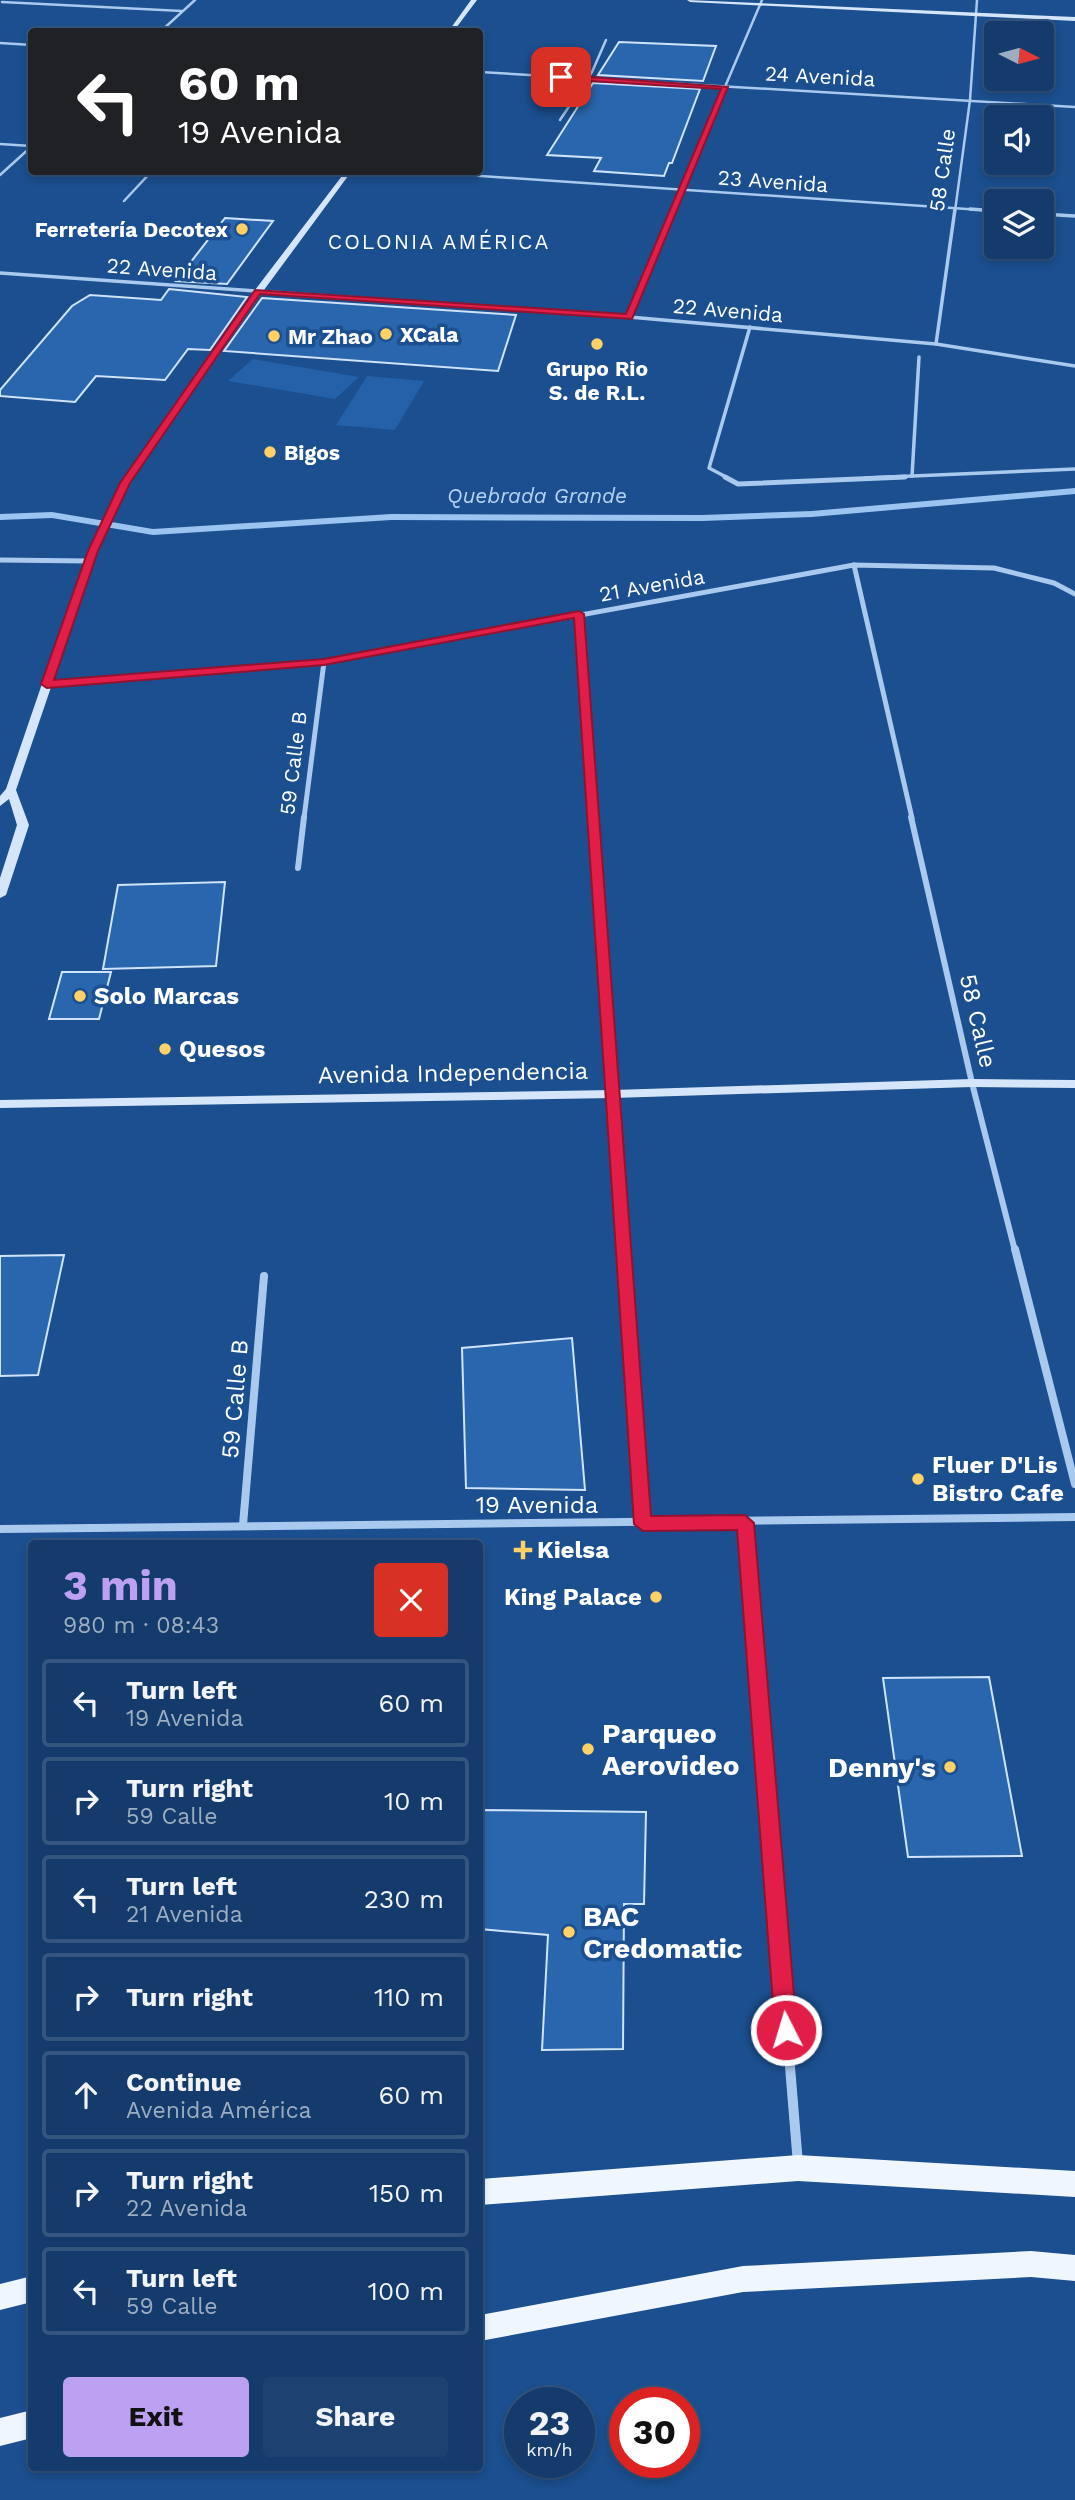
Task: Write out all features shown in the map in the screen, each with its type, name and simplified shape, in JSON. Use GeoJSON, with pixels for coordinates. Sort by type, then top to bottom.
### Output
{"type":"FeatureCollection","features":[{"type":"Feature","properties":{"kind":"main road"},"geometry":{"type":"LineString","coordinates":[[453,28],[474,0]]}},
{"type":"Feature","properties":{"kind":"main road"},"geometry":{"type":"LineString","coordinates":[[690,0],[1075,19]]}},
{"type":"Feature","properties":{"kind":"main road"},"geometry":{"type":"LineString","coordinates":[[0,803],[47,684],[91,556],[125,483],[258,292],[346,175]]}},
{"type":"Feature","properties":{"kind":"main road"},"geometry":{"type":"LineString","coordinates":[[0,895],[23,825],[5,790]]}},
{"type":"Feature","properties":{"kind":"main road","name":"Avenida Independencia"},"geometry":{"type":"LineString","coordinates":[[0,1104],[612,1094],[972,1083],[1075,1084]]}},
{"type":"Feature","properties":{"kind":"main road"},"geometry":{"type":"LineString","coordinates":[[483,2192],[798,2168],[1075,2184]]}},
{"type":"Feature","properties":{"kind":"main road"},"geometry":{"type":"LineString","coordinates":[[483,2327],[743,2280],[1031,2264],[1075,2268]]}},
{"type":"Feature","properties":{"kind":"main road"},"geometry":{"type":"LineString","coordinates":[[0,2297],[28,2289]]}},
{"type":"Feature","properties":{"kind":"main road"},"geometry":{"type":"LineString","coordinates":[[0,2432],[28,2425]]}},
{"type":"Feature","properties":{"kind":"street"},"geometry":{"type":"LineString","coordinates":[[164,28],[195,0]]}},
{"type":"Feature","properties":{"kind":"street","name":"58 Calle"},"geometry":{"type":"LineString","coordinates":[[936,344],[970,100],[977,0]]}},
{"type":"Feature","properties":{"kind":"street"},"geometry":{"type":"LineString","coordinates":[[2,2],[182,12]]}},
{"type":"Feature","properties":{"kind":"street"},"geometry":{"type":"LineString","coordinates":[[629,317],[680,190],[762,2]]}},
{"type":"Feature","properties":{"kind":"street"},"geometry":{"type":"LineString","coordinates":[[560,120],[587,79],[606,40]]}},
{"type":"Feature","properties":{"kind":"street"},"geometry":{"type":"LineString","coordinates":[[0,43],[28,45]]}},
{"type":"Feature","properties":{"kind":"street","name":"24 Avenida"},"geometry":{"type":"LineString","coordinates":[[483,72],[1075,107]]}},
{"type":"Feature","properties":{"kind":"street"},"geometry":{"type":"LineString","coordinates":[[0,144],[28,146]]}},
{"type":"Feature","properties":{"kind":"street"},"geometry":{"type":"LineString","coordinates":[[0,175],[28,149]]}},
{"type":"Feature","properties":{"kind":"street"},"geometry":{"type":"LineString","coordinates":[[124,201],[148,175]]}},
{"type":"Feature","properties":{"kind":"street","name":"23 Avenida"},"geometry":{"type":"LineString","coordinates":[[465,175],[984,210]]}},
{"type":"Feature","properties":{"kind":"street"},"geometry":{"type":"LineString","coordinates":[[1054,215],[1075,216]]}},
{"type":"Feature","properties":{"kind":"street","name":"22 Avenida"},"geometry":{"type":"LineString","coordinates":[[0,272],[750,327],[936,344],[1075,366]]}},
{"type":"Feature","properties":{"kind":"street"},"geometry":{"type":"LineString","coordinates":[[750,327],[709,468],[738,484],[1075,469]]}},
{"type":"Feature","properties":{"kind":"street"},"geometry":{"type":"LineString","coordinates":[[912,476],[919,357]]}},
{"type":"Feature","properties":{"kind":"street"},"geometry":{"type":"LineString","coordinates":[[0,560],[91,556]]}},
{"type":"Feature","properties":{"kind":"street","name":"58 Calle"},"geometry":{"type":"LineString","coordinates":[[854,565],[972,1083],[1075,1484]]}},
{"type":"Feature","properties":{"kind":"street","name":"21 Avenida"},"geometry":{"type":"LineString","coordinates":[[47,684],[324,662],[854,565],[993,568],[1054,583],[1075,594]]}},
{"type":"Feature","properties":{"kind":"street"},"geometry":{"type":"LineString","coordinates":[[579,614],[643,1524]]}},
{"type":"Feature","properties":{"kind":"street","name":"59 Calle B"},"geometry":{"type":"LineString","coordinates":[[298,868],[324,662]]}},
{"type":"Feature","properties":{"kind":"street","name":"59 Calle B"},"geometry":{"type":"LineString","coordinates":[[243,1525],[264,1276]]}},
{"type":"Feature","properties":{"kind":"street","name":"19 Avenida"},"geometry":{"type":"LineString","coordinates":[[0,1529],[745,1523],[1075,1517]]}},
{"type":"Feature","properties":{"kind":"street"},"geometry":{"type":"LineString","coordinates":[[745,1523],[798,2168]]}},
{"type":"Feature","properties":{"kind":"shaded area"},"geometry":{"type":"Polygon","coordinates":[[[253,359],[359,377],[335,399],[228,381],[253,359]]]}},
{"type":"Feature","properties":{"kind":"shaded area"},"geometry":{"type":"Polygon","coordinates":[[[367,376],[424,381],[395,430],[336,425],[367,376]]]}},
{"type":"Feature","properties":{"kind":"building"},"geometry":{"type":"Polygon","coordinates":[[[619,42],[716,46],[703,81],[598,75],[619,42]]]}},
{"type":"Feature","properties":{"kind":"building"},"geometry":{"type":"Polygon","coordinates":[[[593,83],[700,89],[672,163],[669,163],[664,176],[594,171],[601,158],[547,155],[593,83]]]}},
{"type":"Feature","properties":{"kind":"building"},"geometry":{"type":"Polygon","coordinates":[[[225,218],[273,221],[227,284],[176,281],[225,218]]]}},
{"type":"Feature","properties":{"kind":"building"},"geometry":{"type":"Polygon","coordinates":[[[169,289],[247,297],[210,350],[188,349],[165,380],[96,376],[75,402],[0,396],[0,390],[72,306],[90,295],[161,300],[169,289]]]}},
{"type":"Feature","properties":{"kind":"building","name":"XCala"},"geometry":{"type":"Polygon","coordinates":[[[262,298],[516,315],[498,371],[224,351],[262,298]]]}},
{"type":"Feature","properties":{"kind":"building"},"geometry":{"type":"Polygon","coordinates":[[[225,882],[216,966],[103,969],[118,885],[225,882]]]}},
{"type":"Feature","properties":{"kind":"building","name":"Solo Marcas"},"geometry":{"type":"Polygon","coordinates":[[[62,972],[111,972],[99,1019],[49,1019],[62,972]]]}},
{"type":"Feature","properties":{"kind":"building"},"geometry":{"type":"Polygon","coordinates":[[[64,1255],[38,1375],[0,1376],[0,1256],[64,1255]]]}},
{"type":"Feature","properties":{"kind":"building"},"geometry":{"type":"Polygon","coordinates":[[[572,1338],[585,1490],[466,1488],[462,1348],[572,1338]]]}},
{"type":"Feature","properties":{"kind":"building","name":"Denny's"},"geometry":{"type":"Polygon","coordinates":[[[989,1677],[1022,1856],[908,1857],[883,1678],[989,1677]]]}},
{"type":"Feature","properties":{"kind":"building","name":"BAC Credomatic"},"geometry":{"type":"Polygon","coordinates":[[[483,1810],[646,1812],[644,1904],[624,1904],[623,2049],[542,2050],[548,1935],[483,1929],[483,1810]]]}},
{"type":"Feature","properties":{"kind":"waterway","name":"Quebrada Grande"},"geometry":{"type":"LineString","coordinates":[[0,517],[52,515],[153,532],[391,517],[702,518],[812,514],[1075,491]]}},
{"type":"Feature","properties":{"kind":"place","name":"Ferretería Decotex"},"geometry":{"type":"Point","coordinates":[242,229]}},
{"type":"Feature","properties":{"kind":"place","name":"XCala"},"geometry":{"type":"Point","coordinates":[386,334]}},
{"type":"Feature","properties":{"kind":"place","name":"Mr Zhao"},"geometry":{"type":"Point","coordinates":[274,336]}},
{"type":"Feature","properties":{"kind":"place","name":"Grupo Rio S. de R.L."},"geometry":{"type":"Point","coordinates":[597,344]}},
{"type":"Feature","properties":{"kind":"place","name":"Bigos"},"geometry":{"type":"Point","coordinates":[270,452]}},
{"type":"Feature","properties":{"kind":"place","name":"Solo Marcas"},"geometry":{"type":"Point","coordinates":[80,996]}},
{"type":"Feature","properties":{"kind":"place","name":"Quesos"},"geometry":{"type":"Point","coordinates":[165,1049]}},
{"type":"Feature","properties":{"kind":"place","name":"Fluer D'Lis Bistro Cafe"},"geometry":{"type":"Point","coordinates":[918,1479]}},
{"type":"Feature","properties":{"kind":"place","name":"Kielsa"},"geometry":{"type":"Point","coordinates":[523,1550]}},
{"type":"Feature","properties":{"kind":"place","name":"King Palace"},"geometry":{"type":"Point","coordinates":[656,1597]}},
{"type":"Feature","properties":{"kind":"place","name":"Parqueo Aerovideo"},"geometry":{"type":"Point","coordinates":[588,1749]}},
{"type":"Feature","properties":{"kind":"place","name":"Denny's"},"geometry":{"type":"Point","coordinates":[950,1767]}},
{"type":"Feature","properties":{"kind":"place","name":"BAC Credomatic"},"geometry":{"type":"Point","coordinates":[569,1932]}},
{"type":"Feature","properties":{"kind":"district","name":"COLONIA AMÉRICA"},"geometry":{"type":"Point","coordinates":[439,241]}},
{"type":"Feature","properties":{"kind":"route"},"geometry":{"type":"LineString","coordinates":[[561,77],[725,87],[629,317],[258,292],[125,483],[93,551],[47,684],[324,662],[579,614],[643,1524],[745,1523],[786,2030]]}}]}
